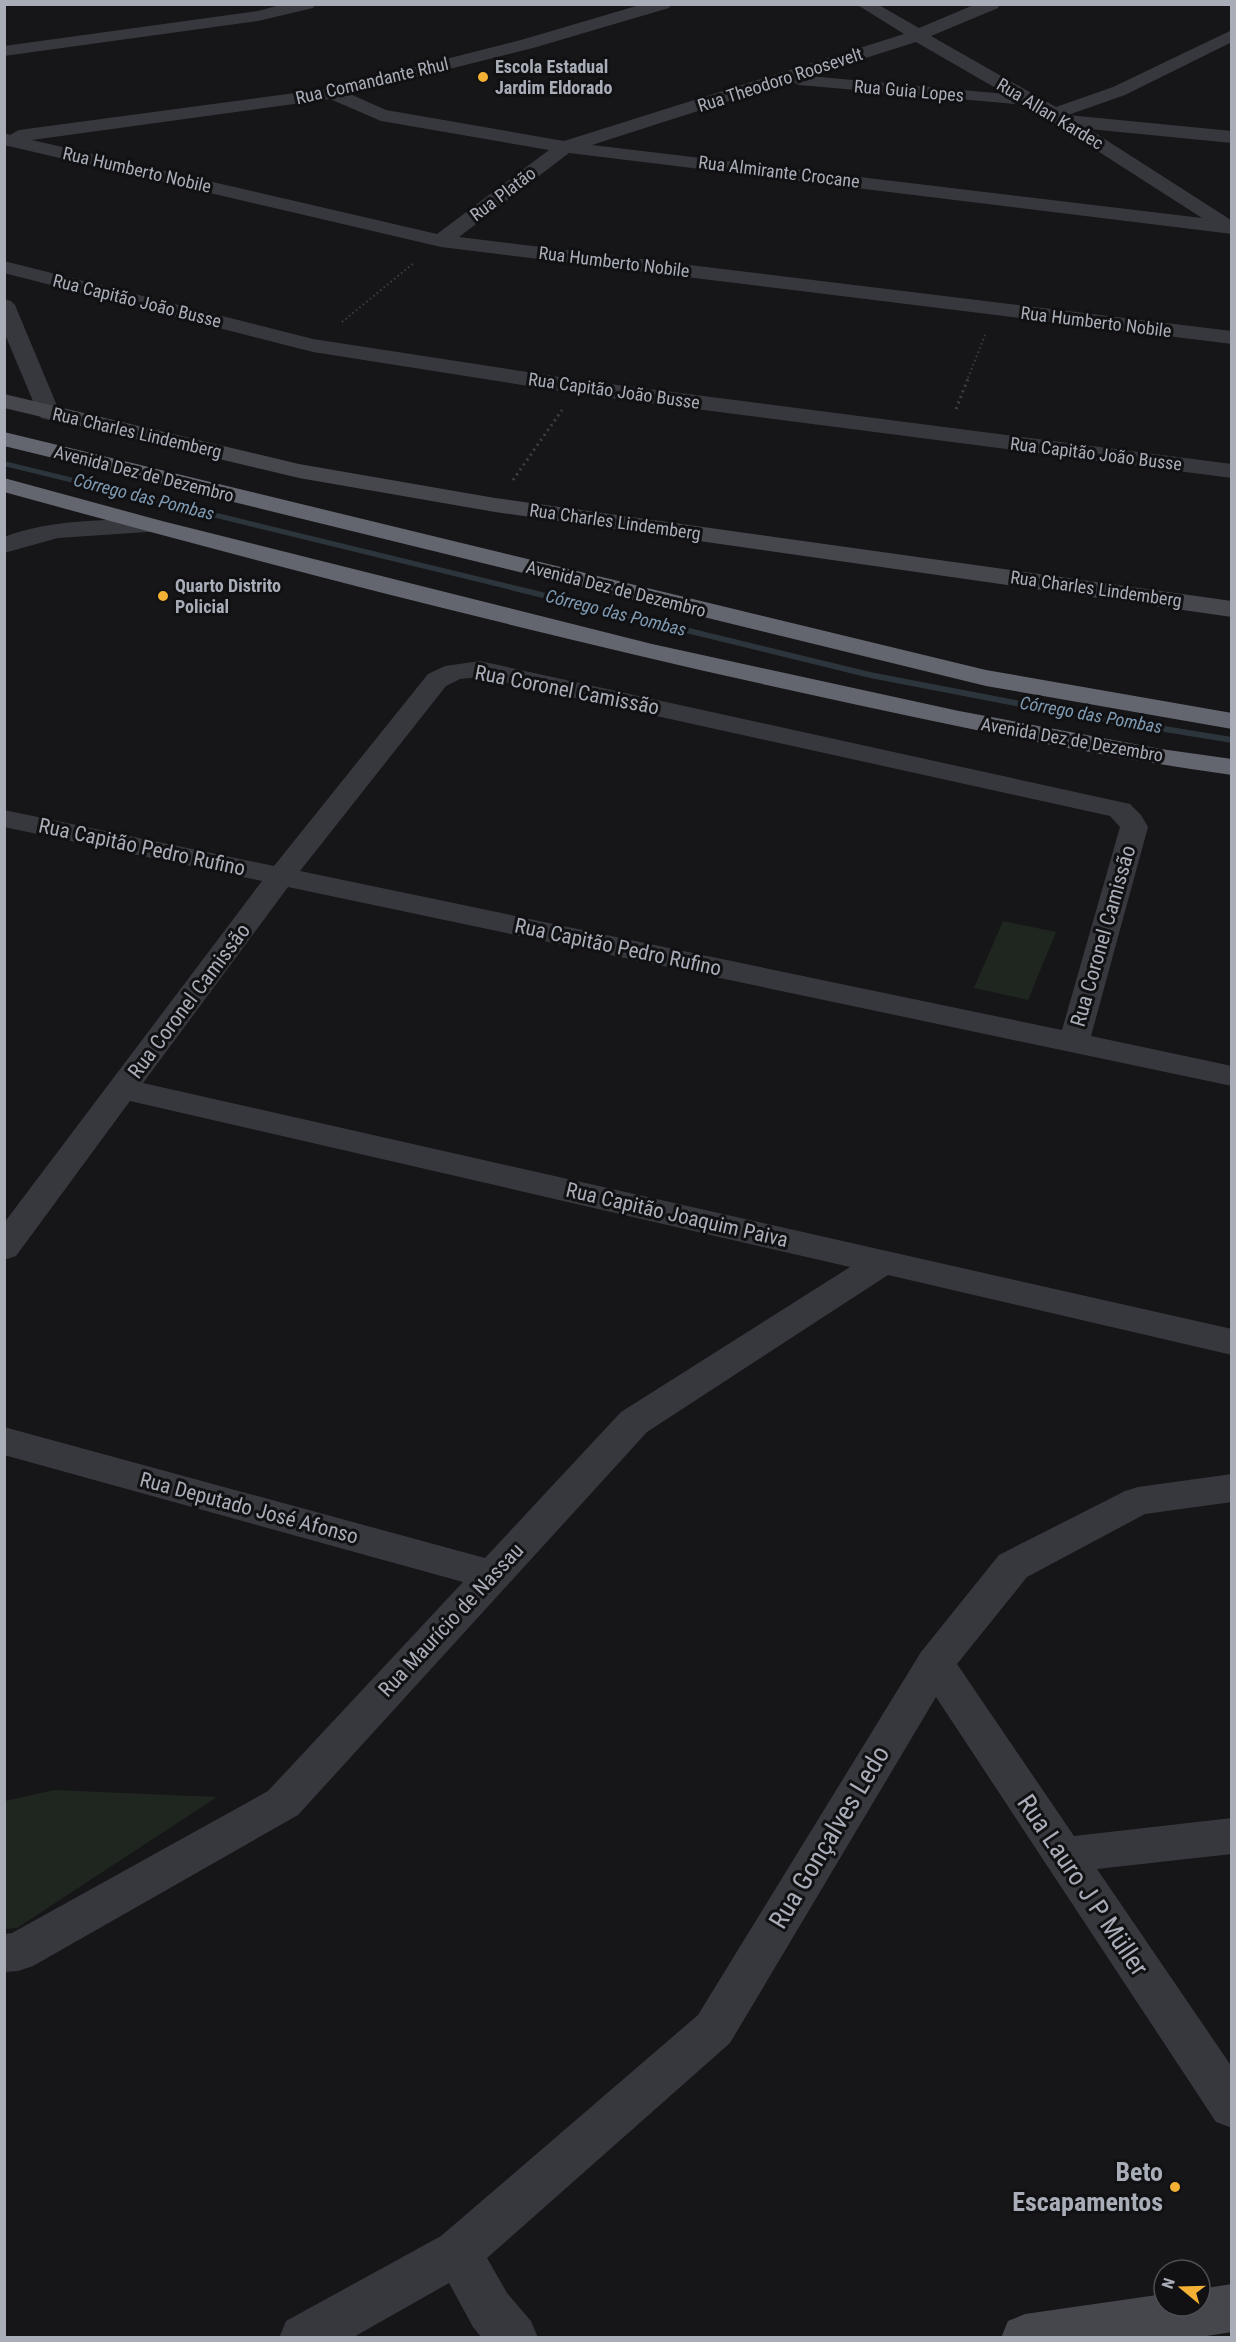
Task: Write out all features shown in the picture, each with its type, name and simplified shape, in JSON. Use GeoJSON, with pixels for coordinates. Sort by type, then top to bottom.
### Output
{"type":"FeatureCollection","features":[{"type":"Feature","properties":{"kind":"highway","name":"Avenida Dez de Dezembro"},"geometry":{"type":"LineString","coordinates":[[4,439],[986,678],[1232,722]]}},
{"type":"Feature","properties":{"kind":"highway","name":"Avenida Dez de Dezembro"},"geometry":{"type":"LineString","coordinates":[[4,485],[651,652],[959,719],[1161,757],[1232,767]]}},
{"type":"Feature","properties":{"kind":"street"},"geometry":{"type":"LineString","coordinates":[[4,51],[258,16],[307,4]]}},
{"type":"Feature","properties":{"kind":"street","name":"Rua Comandante Rhul"},"geometry":{"type":"LineString","coordinates":[[4,138],[332,93],[527,44],[663,4]]}},
{"type":"Feature","properties":{"kind":"street","name":"Rua Allan Kardec"},"geometry":{"type":"LineString","coordinates":[[864,4],[1059,117],[1231,228]]}},
{"type":"Feature","properties":{"kind":"street","name":"Rua Theodoro Roosevelt"},"geometry":{"type":"LineString","coordinates":[[565,147],[916,36],[992,4]]}},
{"type":"Feature","properties":{"kind":"street"},"geometry":{"type":"LineString","coordinates":[[1059,117],[1232,35]]}},
{"type":"Feature","properties":{"kind":"street","name":"Rua Guia Lopes"},"geometry":{"type":"LineString","coordinates":[[785,79],[1034,102]]}},
{"type":"Feature","properties":{"kind":"street","name":"Rua Almirante Crocane"},"geometry":{"type":"LineString","coordinates":[[332,93],[381,114],[565,147],[1231,228]]}},
{"type":"Feature","properties":{"kind":"street"},"geometry":{"type":"LineString","coordinates":[[1059,117],[1232,137]]}},
{"type":"Feature","properties":{"kind":"street","name":"Rua Humberto Nobile"},"geometry":{"type":"LineString","coordinates":[[4,138],[441,241],[1232,338]]}},
{"type":"Feature","properties":{"kind":"street","name":"Rua Platão"},"geometry":{"type":"LineString","coordinates":[[441,241],[565,147]]}},
{"type":"Feature","properties":{"kind":"street","name":"Rua Capitão João Busse"},"geometry":{"type":"LineString","coordinates":[[4,267],[313,345],[579,387],[1232,471]]}},
{"type":"Feature","properties":{"kind":"street"},"geometry":{"type":"LineString","coordinates":[[4,305],[49,413]]}},
{"type":"Feature","properties":{"kind":"street","name":"Rua Charles Lindemberg"},"geometry":{"type":"LineString","coordinates":[[4,401],[298,471],[495,505],[1232,609]]}},
{"type":"Feature","properties":{"kind":"street"},"geometry":{"type":"LineString","coordinates":[[4,546],[45,533],[87,527],[153,525]]}},
{"type":"Feature","properties":{"kind":"street","name":"Rua Coronel Camissão"},"geometry":{"type":"LineString","coordinates":[[4,1248],[282,876],[437,680],[454,672],[480,669],[1120,810],[1134,827],[1074,1043]]}},
{"type":"Feature","properties":{"kind":"street","name":"Rua Capitão Pedro Rufino"},"geometry":{"type":"LineString","coordinates":[[4,818],[1232,1076]]}},
{"type":"Feature","properties":{"kind":"street","name":"Rua Capitão Joaquim Paiva"},"geometry":{"type":"LineString","coordinates":[[123,1089],[1232,1342]]}},
{"type":"Feature","properties":{"kind":"street","name":"Rua Maurício de Nassau"},"geometry":{"type":"LineString","coordinates":[[4,1953],[18,1952],[283,1803],[634,1422],[883,1262]]}},
{"type":"Feature","properties":{"kind":"street","name":"Rua Deputado José Afonso"},"geometry":{"type":"LineString","coordinates":[[4,1441],[493,1575]]}},
{"type":"Feature","properties":{"kind":"street","name":"Rua Gonçalves Ledo"},"geometry":{"type":"LineString","coordinates":[[303,2337],[458,2252],[714,2029],[935,1663],[1013,1566],[1137,1501],[1232,1488]]}},
{"type":"Feature","properties":{"kind":"street","name":"Rua Lauro J P Müller"},"geometry":{"type":"LineString","coordinates":[[935,1663],[1232,2107]]}},
{"type":"Feature","properties":{"kind":"street"},"geometry":{"type":"LineString","coordinates":[[1063,1855],[1232,1836]]}},
{"type":"Feature","properties":{"kind":"street"},"geometry":{"type":"LineString","coordinates":[[458,2252],[490,2310],[514,2337]]}},
{"type":"Feature","properties":{"kind":"street"},"geometry":{"type":"LineString","coordinates":[[1025,2337],[1232,2308]]}},
{"type":"Feature","properties":{"kind":"path"},"geometry":{"type":"LineString","coordinates":[[313,345],[441,241]]}},
{"type":"Feature","properties":{"kind":"path"},"geometry":{"type":"LineString","coordinates":[[946,435],[994,310]]}},
{"type":"Feature","properties":{"kind":"path"},"geometry":{"type":"LineString","coordinates":[[495,505],[579,387]]}},
{"type":"Feature","properties":{"kind":"shaded area"},"geometry":{"type":"Polygon","coordinates":[[[1003,921],[1056,932],[1028,1000],[974,988],[1003,921]]]}},
{"type":"Feature","properties":{"kind":"shaded area"},"geometry":{"type":"Polygon","coordinates":[[[54,1790],[217,1797],[17,1928],[5,1929],[5,1801],[54,1790]]]}},
{"type":"Feature","properties":{"kind":"waterway","name":"Córrego das Pombas"},"geometry":{"type":"LineString","coordinates":[[4,463],[870,675],[1072,714],[1232,740]]}},
{"type":"Feature","properties":{"kind":"place","name":"Escola Estadual Jardim Eldorado"},"geometry":{"type":"Point","coordinates":[483,77]}},
{"type":"Feature","properties":{"kind":"place","name":"Quarto Distrito Policial"},"geometry":{"type":"Point","coordinates":[163,596]}},
{"type":"Feature","properties":{"kind":"place","name":"Beto Escapamentos"},"geometry":{"type":"Point","coordinates":[1175,2187]}}]}
